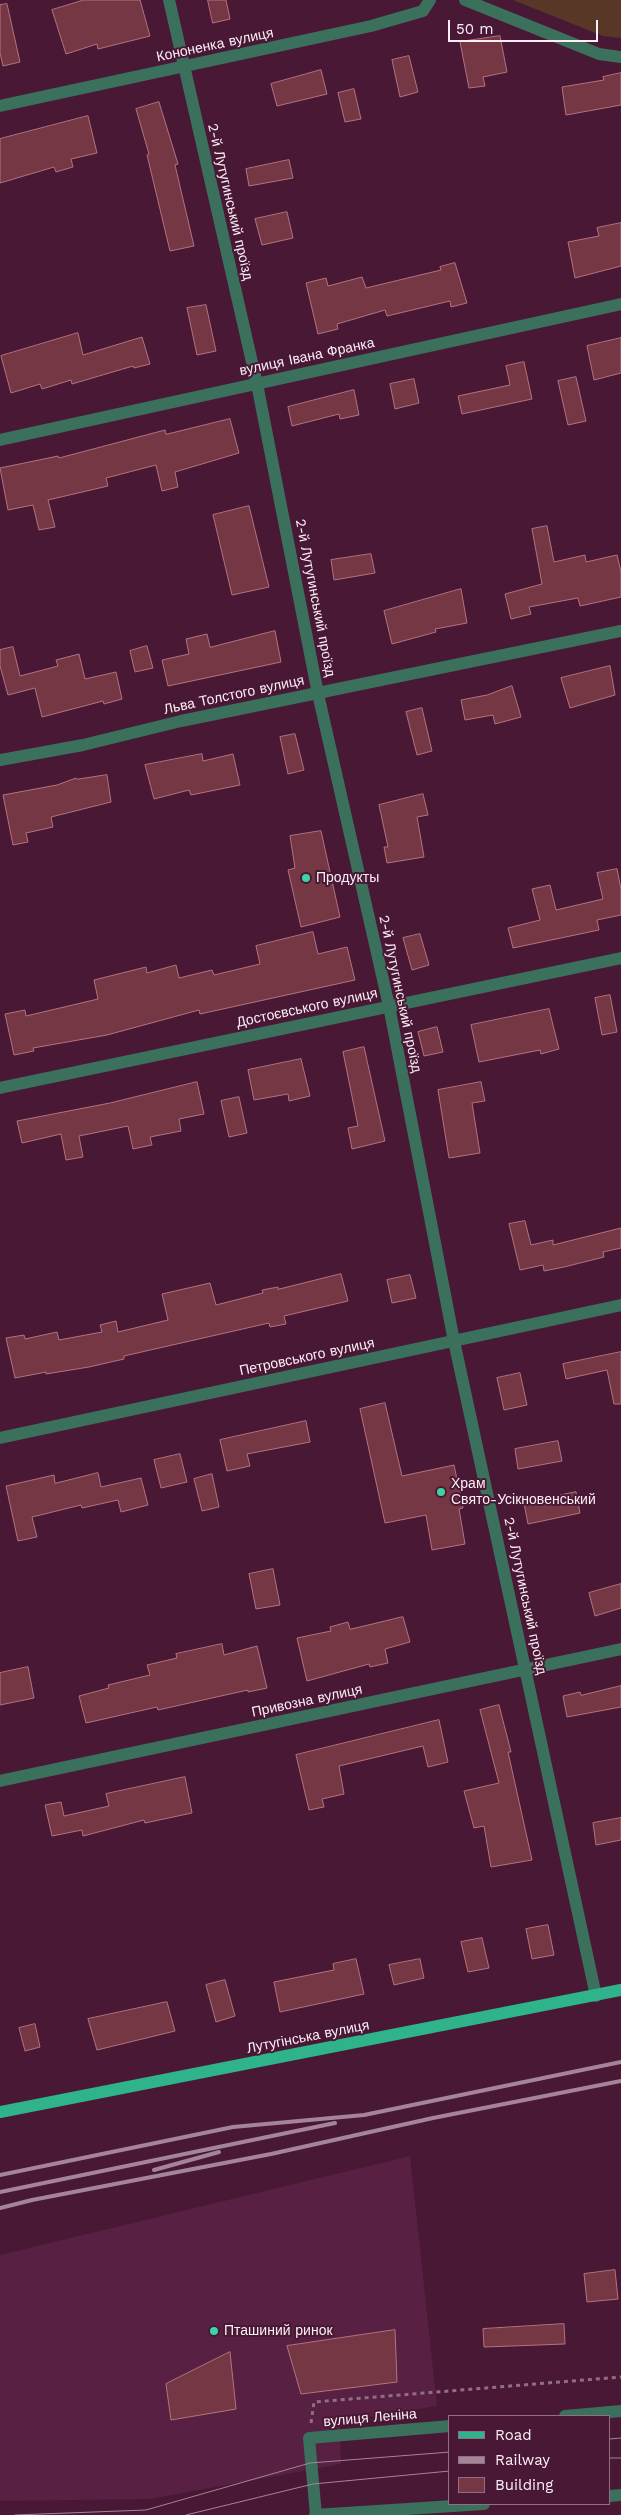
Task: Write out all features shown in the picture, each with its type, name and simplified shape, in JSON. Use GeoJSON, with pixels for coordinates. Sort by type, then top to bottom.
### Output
{"type":"FeatureCollection","features":[{"type":"Feature","properties":{"kind":"main road","name":"Лутугінська вулиця"},"geometry":{"type":"LineString","coordinates":[[0,2112],[621,1990]]}},
{"type":"Feature","properties":{"kind":"street","name":"2-й Лутугинський проїзд"},"geometry":{"type":"LineString","coordinates":[[169,0],[257,384],[318,694],[389,1006],[454,1341],[596,1996]]}},
{"type":"Feature","properties":{"kind":"street","name":"Кононенка вулиця"},"geometry":{"type":"LineString","coordinates":[[0,106],[184,68],[372,26],[423,11],[430,0]]}},
{"type":"Feature","properties":{"kind":"street"},"geometry":{"type":"LineString","coordinates":[[465,0],[599,54],[621,57]]}},
{"type":"Feature","properties":{"kind":"street","name":"вулиця Івана Франка"},"geometry":{"type":"LineString","coordinates":[[0,440],[621,304]]}},
{"type":"Feature","properties":{"kind":"street","name":"Льва Толстого вулиця"},"geometry":{"type":"LineString","coordinates":[[0,760],[621,631]]}},
{"type":"Feature","properties":{"kind":"street","name":"Достоєвського вулиця"},"geometry":{"type":"LineString","coordinates":[[0,1088],[621,958]]}},
{"type":"Feature","properties":{"kind":"street","name":"Петровського вулиця"},"geometry":{"type":"LineString","coordinates":[[0,1438],[621,1305]]}},
{"type":"Feature","properties":{"kind":"street","name":"Привозна вулиця"},"geometry":{"type":"LineString","coordinates":[[0,1781],[621,1649]]}},
{"type":"Feature","properties":{"kind":"street"},"geometry":{"type":"LineString","coordinates":[[576,2415],[621,2411]]}},
{"type":"Feature","properties":{"kind":"street","name":"вулиця Леніна"},"geometry":{"type":"LineString","coordinates":[[448,2426],[309,2438],[315,2515],[469,2505]]}},
{"type":"Feature","properties":{"kind":"path"},"geometry":{"type":"LineString","coordinates":[[309,2438],[314,2402],[621,2377]]}},
{"type":"Feature","properties":{"kind":"shaded area"},"geometry":{"type":"Polygon","coordinates":[[[513,0],[621,0],[621,38],[603,36],[513,0]]]}},
{"type":"Feature","properties":{"kind":"shaded area","name":"Пташиний ринок"},"geometry":{"type":"Polygon","coordinates":[[[410,2156],[437,2406],[340,2422],[341,2464],[150,2499],[0,2501],[0,2255],[410,2156]]]}},
{"type":"Feature","properties":{"kind":"building"},"geometry":{"type":"Polygon","coordinates":[[[84,0],[140,0],[150,36],[98,49],[97,44],[66,54],[52,10],[84,0]]]}},
{"type":"Feature","properties":{"kind":"building"},"geometry":{"type":"Polygon","coordinates":[[[208,0],[226,0],[230,19],[213,23],[208,0]]]}},
{"type":"Feature","properties":{"kind":"building"},"geometry":{"type":"Polygon","coordinates":[[[7,4],[20,62],[3,66],[0,53],[0,5],[7,4]]]}},
{"type":"Feature","properties":{"kind":"building"},"geometry":{"type":"Polygon","coordinates":[[[500,36],[507,72],[483,77],[485,86],[469,88],[460,42],[500,36]]]}},
{"type":"Feature","properties":{"kind":"building"},"geometry":{"type":"Polygon","coordinates":[[[409,56],[418,92],[400,97],[392,60],[409,56]]]}},
{"type":"Feature","properties":{"kind":"building"},"geometry":{"type":"Polygon","coordinates":[[[321,70],[327,94],[277,106],[271,84],[321,70]]]}},
{"type":"Feature","properties":{"kind":"building"},"geometry":{"type":"Polygon","coordinates":[[[621,73],[621,105],[566,115],[562,87],[604,80],[603,77],[621,73]]]}},
{"type":"Feature","properties":{"kind":"building"},"geometry":{"type":"Polygon","coordinates":[[[354,89],[361,119],[345,122],[338,93],[354,89]]]}},
{"type":"Feature","properties":{"kind":"building"},"geometry":{"type":"Polygon","coordinates":[[[159,102],[178,164],[175,165],[194,246],[170,251],[147,155],[149,154],[136,109],[159,102]]]}},
{"type":"Feature","properties":{"kind":"building"},"geometry":{"type":"Polygon","coordinates":[[[88,116],[97,153],[71,159],[73,167],[56,172],[54,167],[0,183],[0,139],[88,116]]]}},
{"type":"Feature","properties":{"kind":"building"},"geometry":{"type":"Polygon","coordinates":[[[289,160],[293,178],[249,186],[246,169],[289,160]]]}},
{"type":"Feature","properties":{"kind":"building"},"geometry":{"type":"Polygon","coordinates":[[[287,212],[293,238],[262,245],[255,219],[287,212]]]}},
{"type":"Feature","properties":{"kind":"building"},"geometry":{"type":"Polygon","coordinates":[[[621,223],[621,266],[575,278],[568,242],[599,236],[597,228],[621,223]]]}},
{"type":"Feature","properties":{"kind":"building"},"geometry":{"type":"Polygon","coordinates":[[[455,263],[467,303],[451,307],[450,301],[387,316],[385,310],[337,324],[338,329],[318,334],[306,283],[326,278],[328,286],[362,277],[366,288],[441,270],[440,267],[455,263]]]}},
{"type":"Feature","properties":{"kind":"building"},"geometry":{"type":"Polygon","coordinates":[[[206,305],[216,351],[197,355],[187,308],[206,305]]]}},
{"type":"Feature","properties":{"kind":"building"},"geometry":{"type":"Polygon","coordinates":[[[78,333],[83,355],[142,337],[150,364],[134,368],[133,366],[72,384],[71,380],[42,389],[40,384],[11,393],[1,356],[78,333]]]}},
{"type":"Feature","properties":{"kind":"building"},"geometry":{"type":"Polygon","coordinates":[[[621,338],[621,373],[594,380],[587,346],[621,338]]]}},
{"type":"Feature","properties":{"kind":"building"},"geometry":{"type":"Polygon","coordinates":[[[524,362],[532,399],[462,414],[458,396],[510,385],[506,366],[524,362]]]}},
{"type":"Feature","properties":{"kind":"building"},"geometry":{"type":"Polygon","coordinates":[[[576,377],[586,421],[568,425],[558,381],[576,377]]]}},
{"type":"Feature","properties":{"kind":"building"},"geometry":{"type":"Polygon","coordinates":[[[414,379],[419,403],[395,409],[390,384],[414,379]]]}},
{"type":"Feature","properties":{"kind":"building"},"geometry":{"type":"Polygon","coordinates":[[[354,390],[359,415],[340,419],[339,414],[292,426],[288,407],[354,390]]]}},
{"type":"Feature","properties":{"kind":"building"},"geometry":{"type":"Polygon","coordinates":[[[230,419],[239,453],[175,472],[178,487],[162,491],[156,465],[106,478],[108,486],[48,500],[55,527],[39,530],[33,505],[8,510],[0,468],[58,456],[59,458],[165,430],[166,434],[230,419]]]}},
{"type":"Feature","properties":{"kind":"building"},"geometry":{"type":"Polygon","coordinates":[[[249,506],[269,587],[232,595],[213,515],[249,506]]]}},
{"type":"Feature","properties":{"kind":"building"},"geometry":{"type":"Polygon","coordinates":[[[547,526],[554,562],[585,555],[586,562],[617,555],[621,572],[621,597],[580,606],[578,598],[529,607],[531,614],[511,619],[505,594],[542,584],[532,529],[547,526]]]}},
{"type":"Feature","properties":{"kind":"building"},"geometry":{"type":"Polygon","coordinates":[[[371,554],[375,573],[334,580],[331,560],[371,554]]]}},
{"type":"Feature","properties":{"kind":"building"},"geometry":{"type":"Polygon","coordinates":[[[461,589],[467,623],[435,629],[436,632],[392,644],[384,611],[461,589]]]}},
{"type":"Feature","properties":{"kind":"building"},"geometry":{"type":"Polygon","coordinates":[[[275,631],[281,662],[168,686],[162,660],[189,654],[186,639],[207,634],[210,647],[275,631]]]}},
{"type":"Feature","properties":{"kind":"building"},"geometry":{"type":"Polygon","coordinates":[[[147,646],[153,668],[135,672],[130,651],[147,646]]]}},
{"type":"Feature","properties":{"kind":"building"},"geometry":{"type":"Polygon","coordinates":[[[13,647],[20,676],[58,666],[56,660],[79,654],[85,679],[116,672],[122,699],[104,704],[103,701],[42,717],[35,688],[8,695],[0,666],[0,650],[13,647]]]}},
{"type":"Feature","properties":{"kind":"building"},"geometry":{"type":"Polygon","coordinates":[[[610,666],[615,695],[570,708],[561,678],[610,666]]]}},
{"type":"Feature","properties":{"kind":"building"},"geometry":{"type":"Polygon","coordinates":[[[512,686],[521,717],[495,724],[493,715],[465,720],[461,700],[487,695],[512,686]]]}},
{"type":"Feature","properties":{"kind":"building"},"geometry":{"type":"Polygon","coordinates":[[[422,708],[432,751],[417,755],[406,712],[422,708]]]}},
{"type":"Feature","properties":{"kind":"building"},"geometry":{"type":"Polygon","coordinates":[[[295,734],[304,770],[288,774],[280,737],[295,734]]]}},
{"type":"Feature","properties":{"kind":"building"},"geometry":{"type":"Polygon","coordinates":[[[202,754],[203,761],[233,754],[240,785],[191,795],[189,790],[154,799],[145,765],[202,754]]]}},
{"type":"Feature","properties":{"kind":"building"},"geometry":{"type":"Polygon","coordinates":[[[107,775],[111,802],[51,817],[53,827],[26,833],[28,842],[13,845],[3,795],[57,785],[76,778],[107,775]]]}},
{"type":"Feature","properties":{"kind":"building"},"geometry":{"type":"Polygon","coordinates":[[[423,794],[428,815],[417,817],[424,857],[387,863],[384,847],[388,847],[379,805],[423,794]]]}},
{"type":"Feature","properties":{"kind":"building"},"geometry":{"type":"Polygon","coordinates":[[[321,831],[340,917],[301,927],[288,870],[295,868],[290,836],[321,831]]]}},
{"type":"Feature","properties":{"kind":"building"},"geometry":{"type":"Polygon","coordinates":[[[617,869],[621,889],[621,915],[597,920],[599,930],[513,948],[508,928],[540,920],[532,889],[550,885],[556,910],[603,899],[597,873],[617,869]]]}},
{"type":"Feature","properties":{"kind":"building"},"geometry":{"type":"Polygon","coordinates":[[[313,932],[318,954],[347,947],[355,980],[200,1014],[199,1010],[107,1035],[33,1048],[34,1051],[14,1055],[5,1014],[25,1010],[26,1016],[98,999],[94,980],[146,967],[147,973],[176,965],[179,978],[212,970],[214,975],[260,964],[256,946],[313,932]]]}},
{"type":"Feature","properties":{"kind":"building"},"geometry":{"type":"Polygon","coordinates":[[[420,934],[429,965],[412,970],[403,938],[420,934]]]}},
{"type":"Feature","properties":{"kind":"building"},"geometry":{"type":"Polygon","coordinates":[[[610,995],[617,1032],[602,1035],[595,998],[610,995]]]}},
{"type":"Feature","properties":{"kind":"building"},"geometry":{"type":"Polygon","coordinates":[[[549,1009],[559,1049],[541,1054],[540,1050],[479,1062],[471,1025],[549,1009]]]}},
{"type":"Feature","properties":{"kind":"building"},"geometry":{"type":"Polygon","coordinates":[[[437,1027],[443,1052],[424,1056],[418,1032],[437,1027]]]}},
{"type":"Feature","properties":{"kind":"building"},"geometry":{"type":"Polygon","coordinates":[[[364,1047],[385,1141],[352,1149],[348,1128],[358,1126],[343,1052],[364,1047]]]}},
{"type":"Feature","properties":{"kind":"building"},"geometry":{"type":"Polygon","coordinates":[[[301,1059],[310,1096],[289,1101],[288,1094],[254,1100],[248,1070],[301,1059]]]}},
{"type":"Feature","properties":{"kind":"building"},"geometry":{"type":"Polygon","coordinates":[[[197,1082],[204,1114],[179,1119],[181,1131],[150,1137],[152,1145],[133,1149],[128,1126],[79,1136],[83,1157],[66,1160],[61,1134],[22,1143],[17,1121],[110,1103],[197,1082]]]}},
{"type":"Feature","properties":{"kind":"building"},"geometry":{"type":"Polygon","coordinates":[[[481,1082],[485,1101],[472,1103],[480,1153],[449,1158],[438,1090],[481,1082]]]}},
{"type":"Feature","properties":{"kind":"building"},"geometry":{"type":"Polygon","coordinates":[[[239,1097],[247,1133],[229,1137],[221,1101],[239,1097]]]}},
{"type":"Feature","properties":{"kind":"building"},"geometry":{"type":"Polygon","coordinates":[[[525,1221],[531,1245],[553,1240],[553,1245],[621,1228],[621,1248],[603,1252],[604,1257],[564,1267],[544,1271],[543,1265],[520,1270],[509,1224],[525,1221]]]}},
{"type":"Feature","properties":{"kind":"building"},"geometry":{"type":"Polygon","coordinates":[[[341,1274],[348,1301],[284,1316],[286,1324],[270,1327],[269,1323],[124,1356],[124,1359],[89,1367],[15,1378],[6,1338],[24,1335],[25,1339],[57,1332],[59,1340],[102,1332],[100,1325],[116,1321],[118,1332],[168,1320],[162,1294],[210,1283],[216,1305],[263,1293],[262,1290],[278,1287],[278,1289],[341,1274]]]}},
{"type":"Feature","properties":{"kind":"building"},"geometry":{"type":"Polygon","coordinates":[[[410,1275],[416,1298],[392,1303],[387,1280],[410,1275]]]}},
{"type":"Feature","properties":{"kind":"building"},"geometry":{"type":"Polygon","coordinates":[[[621,1352],[621,1404],[614,1404],[607,1370],[566,1379],[563,1364],[621,1352]]]}},
{"type":"Feature","properties":{"kind":"building"},"geometry":{"type":"Polygon","coordinates":[[[520,1373],[527,1405],[504,1410],[497,1378],[520,1373]]]}},
{"type":"Feature","properties":{"kind":"building"},"geometry":{"type":"Polygon","coordinates":[[[385,1403],[402,1476],[454,1465],[463,1508],[459,1509],[465,1544],[432,1550],[426,1515],[385,1523],[360,1409],[385,1403]]]}},
{"type":"Feature","properties":{"kind":"building"},"geometry":{"type":"Polygon","coordinates":[[[306,1421],[310,1442],[247,1454],[250,1466],[227,1471],[220,1440],[306,1421]]]}},
{"type":"Feature","properties":{"kind":"building"},"geometry":{"type":"Polygon","coordinates":[[[558,1441],[562,1461],[518,1469],[515,1449],[558,1441]]]}},
{"type":"Feature","properties":{"kind":"building"},"geometry":{"type":"Polygon","coordinates":[[[180,1454],[187,1482],[161,1488],[154,1460],[180,1454]]]}},
{"type":"Feature","properties":{"kind":"building"},"geometry":{"type":"Polygon","coordinates":[[[98,1473],[101,1487],[141,1478],[148,1505],[121,1512],[118,1500],[82,1508],[81,1505],[32,1517],[37,1537],[18,1541],[6,1486],[54,1475],[55,1483],[98,1473]]]}},
{"type":"Feature","properties":{"kind":"building"},"geometry":{"type":"Polygon","coordinates":[[[212,1474],[219,1507],[202,1511],[194,1479],[212,1474]]]}},
{"type":"Feature","properties":{"kind":"building"},"geometry":{"type":"Polygon","coordinates":[[[576,1492],[580,1513],[528,1524],[524,1503],[576,1492]]]}},
{"type":"Feature","properties":{"kind":"building"},"geometry":{"type":"Polygon","coordinates":[[[273,1569],[280,1605],[256,1609],[249,1574],[273,1569]]]}},
{"type":"Feature","properties":{"kind":"building"},"geometry":{"type":"Polygon","coordinates":[[[621,1584],[621,1608],[595,1616],[589,1593],[621,1584]]]}},
{"type":"Feature","properties":{"kind":"building"},"geometry":{"type":"Polygon","coordinates":[[[403,1617],[410,1642],[385,1649],[388,1663],[370,1667],[369,1664],[307,1681],[297,1638],[331,1631],[330,1627],[348,1622],[350,1629],[403,1617]]]}},
{"type":"Feature","properties":{"kind":"building"},"geometry":{"type":"Polygon","coordinates":[[[222,1644],[224,1655],[257,1646],[267,1688],[248,1692],[248,1690],[158,1710],[157,1707],[86,1723],[79,1696],[109,1688],[108,1685],[150,1675],[147,1665],[177,1658],[176,1654],[222,1644]]]}},
{"type":"Feature","properties":{"kind":"building"},"geometry":{"type":"Polygon","coordinates":[[[28,1667],[34,1698],[0,1705],[0,1673],[28,1667]]]}},
{"type":"Feature","properties":{"kind":"building"},"geometry":{"type":"Polygon","coordinates":[[[621,1686],[621,1707],[567,1717],[563,1696],[580,1692],[581,1695],[621,1686]]]}},
{"type":"Feature","properties":{"kind":"building"},"geometry":{"type":"Polygon","coordinates":[[[499,1705],[511,1752],[508,1752],[532,1860],[491,1867],[484,1826],[474,1828],[464,1791],[499,1783],[480,1710],[499,1705]]]}},
{"type":"Feature","properties":{"kind":"building"},"geometry":{"type":"Polygon","coordinates":[[[439,1720],[448,1762],[428,1767],[423,1746],[339,1766],[344,1794],[322,1799],[324,1807],[309,1810],[296,1755],[439,1720]]]}},
{"type":"Feature","properties":{"kind":"building"},"geometry":{"type":"Polygon","coordinates":[[[185,1777],[192,1813],[145,1823],[144,1820],[83,1836],[82,1830],[52,1836],[45,1805],[61,1802],[64,1816],[109,1806],[106,1794],[185,1777]]]}},
{"type":"Feature","properties":{"kind":"building"},"geometry":{"type":"Polygon","coordinates":[[[621,1818],[621,1840],[596,1845],[593,1823],[621,1818]]]}},
{"type":"Feature","properties":{"kind":"building"},"geometry":{"type":"Polygon","coordinates":[[[548,1925],[554,1955],[532,1959],[526,1929],[548,1925]]]}},
{"type":"Feature","properties":{"kind":"building"},"geometry":{"type":"Polygon","coordinates":[[[482,1938],[489,1968],[468,1972],[461,1942],[482,1938]]]}},
{"type":"Feature","properties":{"kind":"building"},"geometry":{"type":"Polygon","coordinates":[[[356,1959],[364,1994],[280,2012],[274,1982],[334,1970],[333,1964],[356,1959]]]}},
{"type":"Feature","properties":{"kind":"building"},"geometry":{"type":"Polygon","coordinates":[[[420,1959],[424,1978],[394,1985],[389,1965],[420,1959]]]}},
{"type":"Feature","properties":{"kind":"building"},"geometry":{"type":"Polygon","coordinates":[[[225,1980],[235,2016],[216,2022],[206,1985],[225,1980]]]}},
{"type":"Feature","properties":{"kind":"building"},"geometry":{"type":"Polygon","coordinates":[[[167,2002],[175,2031],[97,2050],[88,2019],[167,2002]]]}},
{"type":"Feature","properties":{"kind":"building"},"geometry":{"type":"Polygon","coordinates":[[[35,2024],[40,2047],[25,2051],[19,2028],[35,2024]]]}},
{"type":"Feature","properties":{"kind":"building"},"geometry":{"type":"Polygon","coordinates":[[[615,2270],[618,2299],[587,2302],[584,2274],[615,2270]]]}},
{"type":"Feature","properties":{"kind":"building"},"geometry":{"type":"Polygon","coordinates":[[[564,2324],[565,2344],[484,2347],[483,2329],[564,2324]]]}},
{"type":"Feature","properties":{"kind":"building"},"geometry":{"type":"Polygon","coordinates":[[[395,2330],[397,2382],[301,2394],[287,2346],[395,2330]]]}},
{"type":"Feature","properties":{"kind":"building"},"geometry":{"type":"Polygon","coordinates":[[[230,2352],[236,2409],[171,2420],[166,2384],[230,2352]]]}},
{"type":"Feature","properties":{"kind":"tram line"},"geometry":{"type":"LineString","coordinates":[[611,2439],[621,2438]]}},
{"type":"Feature","properties":{"kind":"tram line"},"geometry":{"type":"LineString","coordinates":[[15,2515],[146,2510],[310,2463],[448,2452]]}},
{"type":"Feature","properties":{"kind":"tram line"},"geometry":{"type":"LineString","coordinates":[[611,2458],[621,2458]]}},
{"type":"Feature","properties":{"kind":"tram line"},"geometry":{"type":"LineString","coordinates":[[186,2515],[313,2484],[448,2471]]}},
{"type":"Feature","properties":{"kind":"railway"},"geometry":{"type":"LineString","coordinates":[[0,2175],[233,2127],[364,2115],[621,2062]]}},
{"type":"Feature","properties":{"kind":"railway"},"geometry":{"type":"LineString","coordinates":[[0,2208],[621,2081]]}},
{"type":"Feature","properties":{"kind":"railway"},"geometry":{"type":"LineString","coordinates":[[0,2192],[335,2123]]}},
{"type":"Feature","properties":{"kind":"railway"},"geometry":{"type":"LineString","coordinates":[[154,2170],[219,2152]]}},
{"type":"Feature","properties":{"kind":"place","name":"Продукты"},"geometry":{"type":"Point","coordinates":[306,878]}},
{"type":"Feature","properties":{"kind":"place","name":"Храм Свято-Усікновенський"},"geometry":{"type":"Point","coordinates":[441,1492]}},
{"type":"Feature","properties":{"kind":"place","name":"Пташиний ринок"},"geometry":{"type":"Point","coordinates":[214,2331]}}]}
